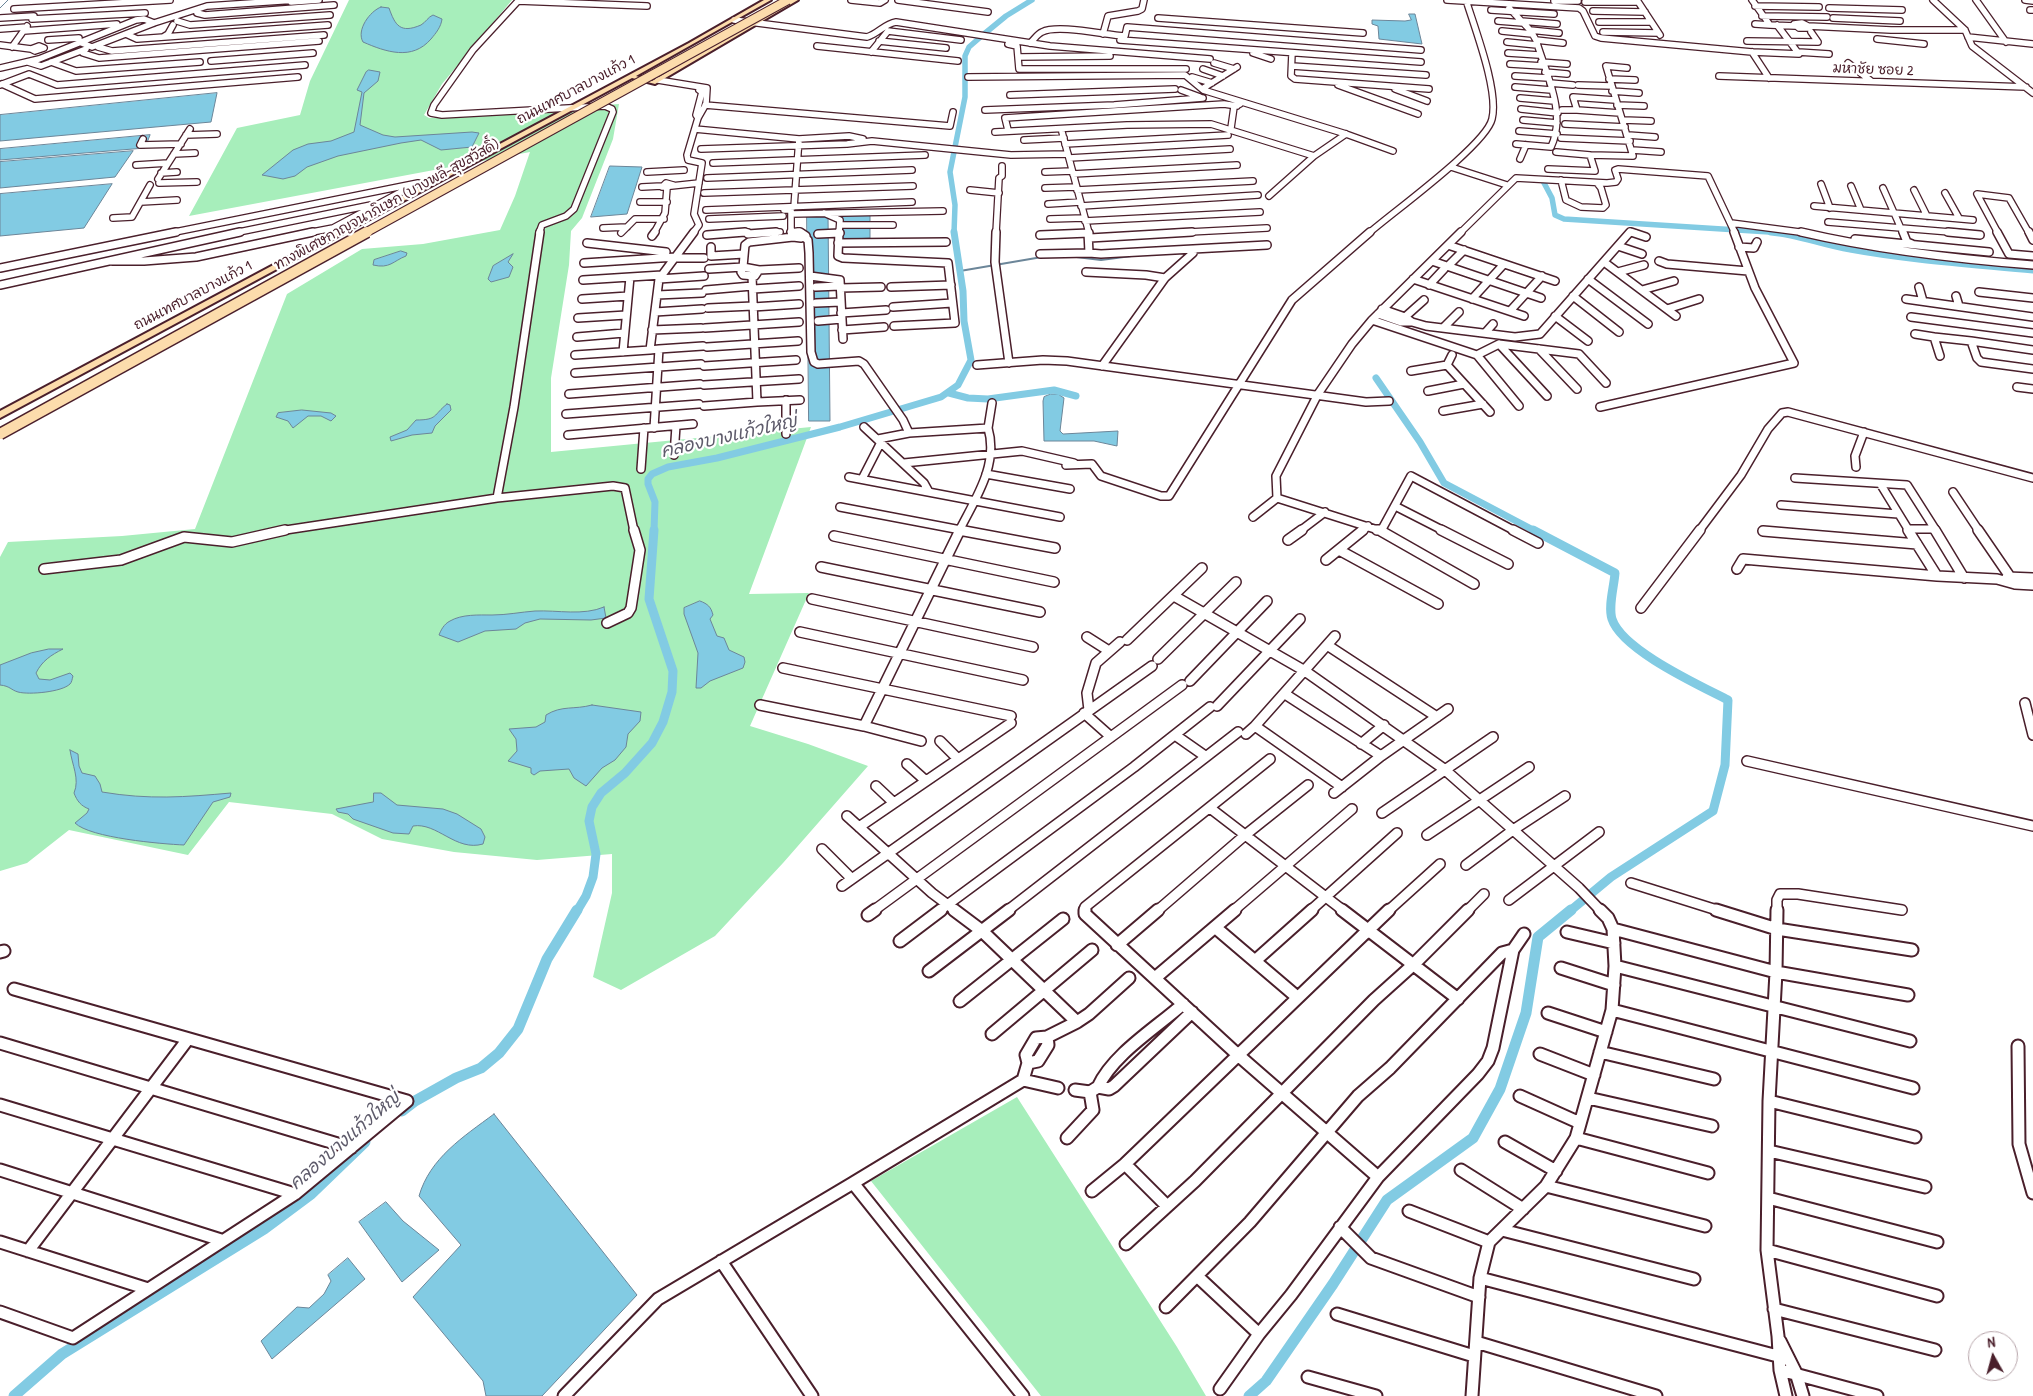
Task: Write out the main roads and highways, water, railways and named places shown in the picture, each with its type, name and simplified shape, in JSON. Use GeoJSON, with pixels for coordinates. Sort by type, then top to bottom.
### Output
{"type":"FeatureCollection","features":[{"type":"Feature","properties":{"kind":"highway","name":"ทางพิเศษกาญจนาภิเษก (บางพลี-สุขสวัสดิ์)"},"geometry":{"type":"LineString","coordinates":[[0,424],[703,42],[776,0]]}},
{"type":"Feature","properties":{"kind":"highway","name":"ทางพิเศษกาญจนาภิเษก (บางพลี-สุขสวัสดิ์)"},"geometry":{"type":"LineString","coordinates":[[0,434],[788,0]]}},
{"type":"Feature","properties":{"kind":"main road","name":"ถนนเทศบาลบางแก้ว 1"},"geometry":{"type":"LineString","coordinates":[[0,416],[572,108],[768,0]]}},
{"type":"Feature","properties":{"kind":"main road"},"geometry":{"type":"LineString","coordinates":[[630,76],[655,81],[795,0]]}},
{"type":"Feature","properties":{"kind":"water"},"geometry":{"type":"Polygon","coordinates":[[[381,7],[389,8],[396,23],[408,29],[421,25],[433,15],[442,19],[435,34],[424,46],[407,52],[390,51],[363,42],[361,37],[365,22],[373,12],[381,7]]]}},
{"type":"Feature","properties":{"kind":"water"},"geometry":{"type":"Polygon","coordinates":[[[1409,14],[1415,14],[1422,44],[1379,39],[1378,26],[1372,24],[1372,20],[1411,20],[1409,14]]]}},
{"type":"Feature","properties":{"kind":"water"},"geometry":{"type":"Polygon","coordinates":[[[369,70],[380,72],[378,81],[364,93],[360,125],[383,135],[395,137],[479,133],[472,147],[441,150],[421,140],[338,156],[307,167],[295,176],[283,179],[262,175],[293,150],[308,144],[331,141],[354,132],[362,92],[357,90],[366,72],[369,70]]]}},
{"type":"Feature","properties":{"kind":"water"},"geometry":{"type":"Polygon","coordinates":[[[217,93],[211,122],[0,141],[0,115],[217,93]]]}},
{"type":"Feature","properties":{"kind":"water"},"geometry":{"type":"Polygon","coordinates":[[[150,135],[145,148],[0,160],[0,149],[150,135]]]}},
{"type":"Feature","properties":{"kind":"water"},"geometry":{"type":"Polygon","coordinates":[[[133,151],[115,177],[0,188],[0,162],[133,151]]]}},
{"type":"Feature","properties":{"kind":"water"},"geometry":{"type":"Polygon","coordinates":[[[610,166],[642,167],[627,214],[591,217],[610,166]]]}},
{"type":"Feature","properties":{"kind":"water"},"geometry":{"type":"Polygon","coordinates":[[[112,184],[84,228],[0,236],[0,194],[112,184]]]}},
{"type":"Feature","properties":{"kind":"water"},"geometry":{"type":"Polygon","coordinates":[[[807,214],[828,214],[830,421],[809,421],[807,214]]]}},
{"type":"Feature","properties":{"kind":"water"},"geometry":{"type":"Polygon","coordinates":[[[838,214],[870,215],[870,238],[838,240],[838,214]]]}},
{"type":"Feature","properties":{"kind":"water"},"geometry":{"type":"Polygon","coordinates":[[[401,251],[407,253],[406,256],[387,265],[373,265],[374,260],[401,251]]]}},
{"type":"Feature","properties":{"kind":"water"},"geometry":{"type":"Polygon","coordinates":[[[513,254],[508,262],[513,267],[509,277],[491,282],[488,279],[493,266],[513,254]]]}},
{"type":"Feature","properties":{"kind":"water"},"geometry":{"type":"Polygon","coordinates":[[[1058,394],[1064,398],[1060,431],[1063,434],[1118,431],[1117,446],[1094,441],[1044,441],[1043,401],[1044,397],[1058,394]]]}},
{"type":"Feature","properties":{"kind":"water"},"geometry":{"type":"Polygon","coordinates":[[[447,404],[450,405],[451,410],[435,426],[432,433],[412,435],[391,441],[390,437],[407,430],[416,420],[432,418],[447,404]]]}},
{"type":"Feature","properties":{"kind":"water"},"geometry":{"type":"Polygon","coordinates":[[[302,410],[331,413],[336,416],[331,421],[321,416],[308,416],[293,428],[288,421],[276,417],[278,413],[302,410]]]}},
{"type":"Feature","properties":{"kind":"water"},"geometry":{"type":"Polygon","coordinates":[[[700,601],[711,610],[713,615],[710,619],[717,636],[724,638],[729,650],[744,657],[745,662],[743,668],[710,681],[701,688],[696,688],[698,653],[684,614],[684,608],[700,601]]]}},
{"type":"Feature","properties":{"kind":"water"},"geometry":{"type":"Polygon","coordinates":[[[604,607],[606,618],[591,620],[540,619],[525,623],[516,629],[485,631],[458,642],[439,635],[448,622],[465,616],[503,615],[535,611],[579,612],[604,607]]]}},
{"type":"Feature","properties":{"kind":"water"},"geometry":{"type":"Polygon","coordinates":[[[49,649],[63,649],[44,662],[36,673],[39,679],[50,680],[70,673],[73,676],[72,681],[66,687],[53,691],[30,693],[18,692],[0,685],[0,665],[31,653],[49,649]]]}},
{"type":"Feature","properties":{"kind":"water"},"geometry":{"type":"Polygon","coordinates":[[[592,705],[641,712],[640,721],[628,734],[626,747],[615,760],[602,768],[586,786],[574,778],[569,769],[540,771],[534,775],[531,773],[531,768],[508,761],[517,751],[516,739],[509,729],[536,727],[545,722],[546,715],[557,710],[592,705]]]}},
{"type":"Feature","properties":{"kind":"water"},"geometry":{"type":"Polygon","coordinates":[[[70,750],[78,754],[82,773],[95,776],[102,792],[151,797],[182,797],[231,793],[230,797],[213,802],[184,845],[127,839],[95,833],[75,823],[89,809],[80,803],[74,793],[76,777],[70,750]]]}},
{"type":"Feature","properties":{"kind":"water"},"geometry":{"type":"Polygon","coordinates":[[[374,793],[381,793],[397,805],[443,809],[457,814],[481,829],[485,837],[483,844],[464,844],[422,826],[413,826],[409,834],[393,833],[353,819],[348,814],[338,812],[336,809],[373,802],[374,793]]]}},
{"type":"Feature","properties":{"kind":"water"},"geometry":{"type":"Polygon","coordinates":[[[494,1114],[637,1295],[542,1396],[486,1396],[483,1381],[413,1297],[461,1245],[419,1196],[424,1183],[439,1159],[449,1149],[494,1114]]]}},
{"type":"Feature","properties":{"kind":"water"},"geometry":{"type":"Polygon","coordinates":[[[386,1202],[403,1221],[439,1250],[402,1282],[359,1222],[386,1202]]]}},
{"type":"Feature","properties":{"kind":"water"},"geometry":{"type":"Polygon","coordinates":[[[348,1258],[365,1279],[272,1359],[261,1341],[297,1307],[309,1308],[324,1294],[331,1281],[328,1275],[348,1258]]]}},
{"type":"Feature","properties":{"kind":"waterway"},"geometry":{"type":"LineString","coordinates":[[0,8],[8,0]]}},
{"type":"Feature","properties":{"kind":"waterway","name":"คลองบางแก้วใหญ่"},"geometry":{"type":"LineString","coordinates":[[954,232],[955,205],[950,172],[965,97],[965,56],[969,47],[984,34],[1006,16],[1032,0]]}},
{"type":"Feature","properties":{"kind":"waterway"},"geometry":{"type":"LineString","coordinates":[[1543,181],[1552,198],[1555,215],[1564,219],[1772,232]]}},
{"type":"Feature","properties":{"kind":"waterway","name":"คลองบางแก้วใหญ่"},"geometry":{"type":"LineString","coordinates":[[654,531],[655,502],[648,484],[648,479],[652,474],[668,467],[717,458],[840,427],[941,397],[958,385],[971,360],[964,321],[963,291],[954,232]]}},
{"type":"Feature","properties":{"kind":"waterway"},"geometry":{"type":"LineString","coordinates":[[1772,232],[1785,233]]}},
{"type":"Feature","properties":{"kind":"waterway"},"geometry":{"type":"LineString","coordinates":[[1772,232],[1873,253],[2033,270]]}},
{"type":"Feature","properties":{"kind":"waterway"},"geometry":{"type":"LineString","coordinates":[[1068,256],[1101,260],[1139,255]]}},
{"type":"Feature","properties":{"kind":"waterway"},"geometry":{"type":"LineString","coordinates":[[960,271],[1042,257]]}},
{"type":"Feature","properties":{"kind":"waterway"},"geometry":{"type":"LineString","coordinates":[[1376,378],[1420,442],[1444,483],[1535,531]]}},
{"type":"Feature","properties":{"kind":"waterway"},"geometry":{"type":"LineString","coordinates":[[949,393],[968,398],[988,399],[1054,390],[1076,396]]}},
{"type":"Feature","properties":{"kind":"waterway","name":"คลองบางแก้วใหญ่"},"geometry":{"type":"LineString","coordinates":[[577,911],[586,896],[593,877],[596,854],[589,821],[592,807],[601,793],[625,773],[652,743],[663,722],[672,692],[673,671],[649,599],[654,530]]}},
{"type":"Feature","properties":{"kind":"waterway"},"geometry":{"type":"LineString","coordinates":[[1533,530],[1615,573],[1611,614],[1619,631],[1630,643],[1663,666],[1728,700],[1725,765],[1713,811],[1611,877],[1570,911]]}},
{"type":"Feature","properties":{"kind":"waterway","name":"คลองบางแก้วใหญ่"},"geometry":{"type":"LineString","coordinates":[[402,1111],[415,1101],[456,1078],[481,1068],[499,1053],[518,1029],[547,959],[577,910]]}},
{"type":"Feature","properties":{"kind":"waterway"},"geometry":{"type":"LineString","coordinates":[[1249,1396],[1266,1381],[1333,1284],[1387,1200],[1473,1138],[1500,1089],[1526,1013],[1538,937],[1571,910]]}},
{"type":"Feature","properties":{"kind":"waterway","name":"คลองบางแก้วใหญ่"},"geometry":{"type":"LineString","coordinates":[[14,1396],[62,1354],[264,1229],[311,1194],[365,1142]]}}]}
